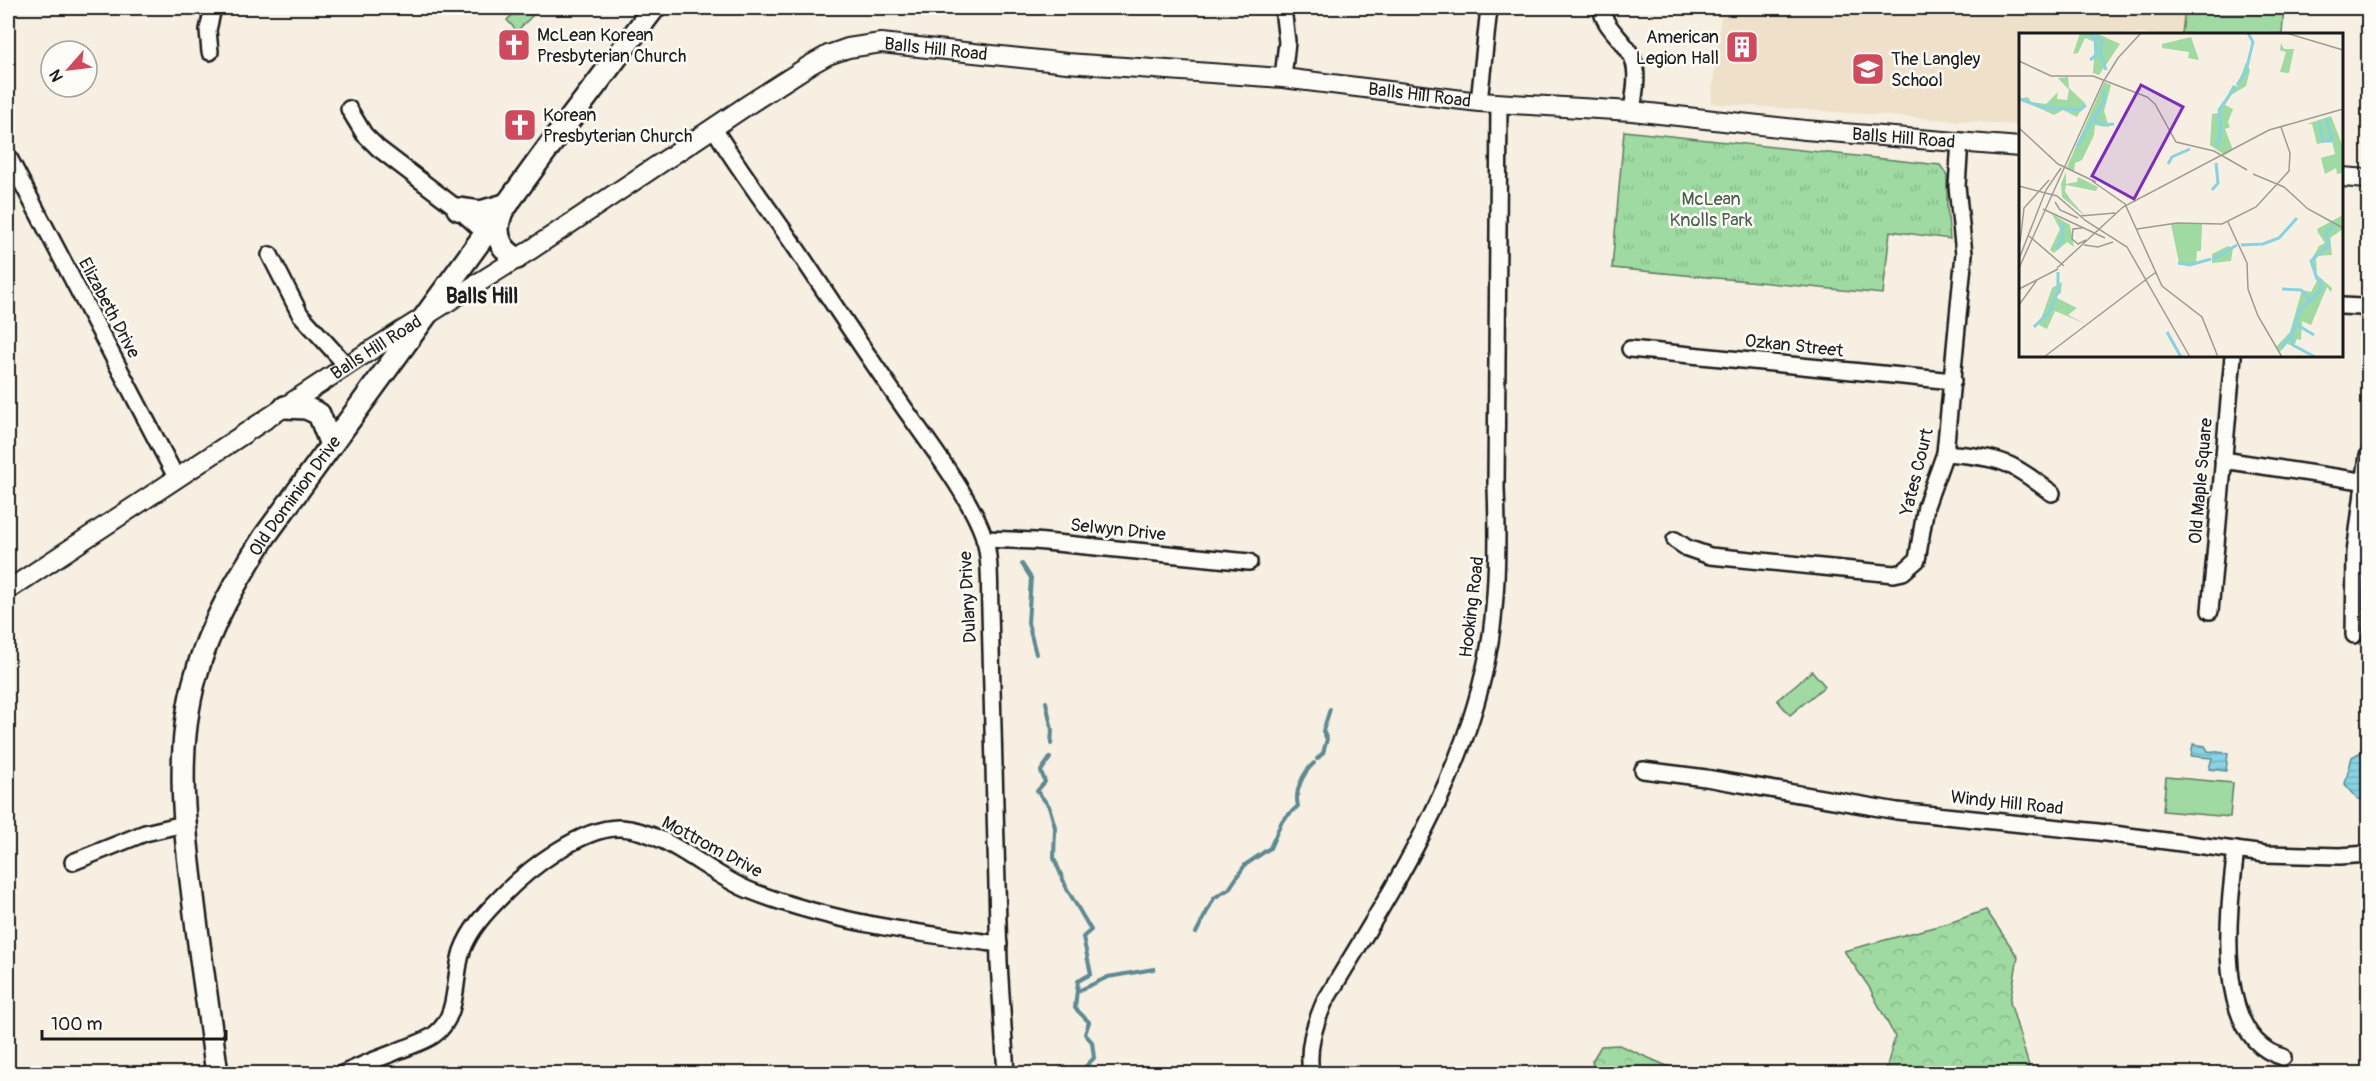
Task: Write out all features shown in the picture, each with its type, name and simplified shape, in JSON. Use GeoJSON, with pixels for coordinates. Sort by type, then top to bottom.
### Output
{"type":"FeatureCollection","features":[{"type":"Feature","properties":{"kind":"main road","name":"Old Dominion Drive"},"geometry":{"type":"LineString","coordinates":[[217,1074],[184,824],[184,742],[189,704],[205,646],[236,580],[265,536],[654,8]]}},
{"type":"Feature","properties":{"kind":"main road"},"geometry":{"type":"LineString","coordinates":[[458,208],[480,212],[505,208]]}},
{"type":"Feature","properties":{"kind":"main road"},"geometry":{"type":"LineString","coordinates":[[505,208],[497,225],[497,235],[503,248],[518,258]]}},
{"type":"Feature","properties":{"kind":"main road"},"geometry":{"type":"LineString","coordinates":[[285,407],[306,408],[319,414],[332,445]]}},
{"type":"Feature","properties":{"kind":"street"},"geometry":{"type":"LineString","coordinates":[[210,52],[208,30],[213,8]]}},
{"type":"Feature","properties":{"kind":"street"},"geometry":{"type":"LineString","coordinates":[[1283,8],[1287,42],[1283,78]]}},
{"type":"Feature","properties":{"kind":"street"},"geometry":{"type":"LineString","coordinates":[[1479,102],[1489,8]]}},
{"type":"Feature","properties":{"kind":"street"},"geometry":{"type":"LineString","coordinates":[[1601,8],[1606,25],[1629,51],[1633,61],[1635,72],[1632,111]]}},
{"type":"Feature","properties":{"kind":"street","name":"Balls Hill Road"},"geometry":{"type":"LineString","coordinates":[[8,590],[347,366],[518,258],[713,127],[828,55],[868,44],[881,43],[1067,63],[1283,78],[1499,104],[1632,111],[1806,130],[2019,147]]}},
{"type":"Feature","properties":{"kind":"street","name":"Hooking Road"},"geometry":{"type":"LineString","coordinates":[[1311,1074],[1309,1055],[1313,1028],[1324,1003],[1416,847],[1440,800],[1472,719],[1488,651],[1496,588],[1498,545],[1496,476],[1499,104]]}},
{"type":"Feature","properties":{"kind":"street"},"geometry":{"type":"LineString","coordinates":[[349,109],[364,134],[378,148],[458,208],[486,234]]}},
{"type":"Feature","properties":{"kind":"street","name":"Dulany Drive"},"geometry":{"type":"LineString","coordinates":[[713,127],[734,162],[767,206],[934,453],[969,507],[984,539],[990,610],[999,944],[1006,1074]]}},
{"type":"Feature","properties":{"kind":"street","name":"Yates Court"},"geometry":{"type":"LineString","coordinates":[[1675,540],[1687,548],[1710,556],[1894,574],[1903,572],[1917,560],[1926,506],[1945,453],[1953,381],[1964,254],[1957,186],[1960,141]]}},
{"type":"Feature","properties":{"kind":"street","name":"Elizabeth Drive"},"geometry":{"type":"LineString","coordinates":[[8,156],[177,479]]}},
{"type":"Feature","properties":{"kind":"street"},"geometry":{"type":"LineString","coordinates":[[2343,177],[2368,179]]}},
{"type":"Feature","properties":{"kind":"street"},"geometry":{"type":"LineString","coordinates":[[270,255],[300,314],[347,366]]}},
{"type":"Feature","properties":{"kind":"street"},"geometry":{"type":"LineString","coordinates":[[2343,306],[2368,311]]}},
{"type":"Feature","properties":{"kind":"street","name":"Ozkan Street"},"geometry":{"type":"LineString","coordinates":[[1630,349],[1953,381]]}},
{"type":"Feature","properties":{"kind":"street","name":"Old Maple Square"},"geometry":{"type":"LineString","coordinates":[[2210,611],[2233,357]]}},
{"type":"Feature","properties":{"kind":"street"},"geometry":{"type":"LineString","coordinates":[[1945,453],[1988,458],[2004,463],[2020,471],[2052,494]]}},
{"type":"Feature","properties":{"kind":"street"},"geometry":{"type":"LineString","coordinates":[[2354,635],[2355,553],[2368,455]]}},
{"type":"Feature","properties":{"kind":"street"},"geometry":{"type":"LineString","coordinates":[[2223,460],[2366,481]]}},
{"type":"Feature","properties":{"kind":"street","name":"Selwyn Drive"},"geometry":{"type":"LineString","coordinates":[[984,539],[1035,541],[1248,562]]}},
{"type":"Feature","properties":{"kind":"street","name":"Windy Hill Road"},"geometry":{"type":"LineString","coordinates":[[1643,770],[1706,778],[1897,811],[2098,832],[2265,854],[2340,856],[2368,854]]}},
{"type":"Feature","properties":{"kind":"street"},"geometry":{"type":"LineString","coordinates":[[73,862],[145,833],[184,824]]}},
{"type":"Feature","properties":{"kind":"street","name":"Mottrom Drive"},"geometry":{"type":"LineString","coordinates":[[342,1074],[421,1042],[442,1028],[453,1005],[462,952],[470,934],[485,913],[504,893],[544,861],[571,843],[604,829],[621,828],[651,835],[747,890],[810,911],[874,925],[999,944]]}},
{"type":"Feature","properties":{"kind":"street"},"geometry":{"type":"LineString","coordinates":[[2236,850],[2227,939],[2236,999],[2253,1040],[2272,1054],[2283,1057]]}},
{"type":"Feature","properties":{"kind":"shaded area","name":"The Langley School"},"geometry":{"type":"Polygon","coordinates":[[[1722,8],[2184,8],[2183,33],[2019,33],[2019,125],[1711,103],[1722,8]]]}},
{"type":"Feature","properties":{"kind":"green space"},"geometry":{"type":"Polygon","coordinates":[[[519,8],[540,8],[517,31],[507,20],[519,8]]]}},
{"type":"Feature","properties":{"kind":"green space"},"geometry":{"type":"Polygon","coordinates":[[[2185,8],[2284,8],[2282,33],[2182,33],[2185,8]]]}},
{"type":"Feature","properties":{"kind":"green space","name":"McLean Knolls Park"},"geometry":{"type":"Polygon","coordinates":[[[1624,131],[1940,165],[1947,175],[1950,239],[1890,231],[1883,294],[1612,268],[1624,131]]]}},
{"type":"Feature","properties":{"kind":"green space"},"geometry":{"type":"Polygon","coordinates":[[[1812,671],[1825,686],[1790,715],[1777,700],[1812,671]]]}},
{"type":"Feature","properties":{"kind":"green space"},"geometry":{"type":"Polygon","coordinates":[[[2166,777],[2233,783],[2230,817],[2163,811],[2166,777]]]}},
{"type":"Feature","properties":{"kind":"green space"},"geometry":{"type":"Polygon","coordinates":[[[1986,910],[2018,957],[2010,1002],[2031,1073],[1885,1073],[1895,1037],[1869,987],[1844,951],[1949,923],[1986,910]]]}},
{"type":"Feature","properties":{"kind":"green space"},"geometry":{"type":"Polygon","coordinates":[[[1618,1045],[1683,1073],[1594,1073],[1592,1061],[1601,1046],[1618,1045]]]}},
{"type":"Feature","properties":{"kind":"water"},"geometry":{"type":"Polygon","coordinates":[[[2193,744],[2205,746],[2208,751],[2228,753],[2226,771],[2209,769],[2212,758],[2191,756],[2193,744]]]}},
{"type":"Feature","properties":{"kind":"water"},"geometry":{"type":"Polygon","coordinates":[[[2368,748],[2368,800],[2358,799],[2345,784],[2352,757],[2368,748]]]}},
{"type":"Feature","properties":{"kind":"waterway"},"geometry":{"type":"LineString","coordinates":[[1022,564],[1031,578],[1028,623],[1036,654]]}},
{"type":"Feature","properties":{"kind":"waterway"},"geometry":{"type":"LineString","coordinates":[[1046,702],[1052,730],[1051,744]]}},
{"type":"Feature","properties":{"kind":"waterway"},"geometry":{"type":"LineString","coordinates":[[1317,759],[1323,753],[1327,739],[1323,731],[1330,709]]}},
{"type":"Feature","properties":{"kind":"waterway"},"geometry":{"type":"LineString","coordinates":[[1050,758],[1041,771],[1045,782],[1037,791],[1049,806],[1055,827],[1054,858],[1067,889],[1091,930],[1083,937],[1091,974],[1078,981],[1075,1008],[1089,1022],[1085,1034],[1092,1042],[1094,1058],[1083,1069],[1085,1074]]}},
{"type":"Feature","properties":{"kind":"waterway"},"geometry":{"type":"LineString","coordinates":[[1196,933],[1214,898],[1229,889],[1245,865],[1270,848],[1282,821],[1298,806],[1297,794],[1300,783],[1314,763]]}},
{"type":"Feature","properties":{"kind":"waterway"},"geometry":{"type":"LineString","coordinates":[[1078,991],[1108,977],[1154,969]]}},
{"type":"Feature","properties":{"kind":"place","name":"McLean Korean Presbyterian Church"},"geometry":{"type":"Point","coordinates":[514,45]}},
{"type":"Feature","properties":{"kind":"place","name":"American Legion Hall"},"geometry":{"type":"Point","coordinates":[1742,47]}},
{"type":"Feature","properties":{"kind":"place","name":"The Langley School"},"geometry":{"type":"Point","coordinates":[1868,69]}},
{"type":"Feature","properties":{"kind":"place","name":"Korean Presbyterian Church"},"geometry":{"type":"Point","coordinates":[520,125]}},
{"type":"Feature","properties":{"kind":"district","name":"Balls Hill"},"geometry":{"type":"Point","coordinates":[482,296]}}]}
